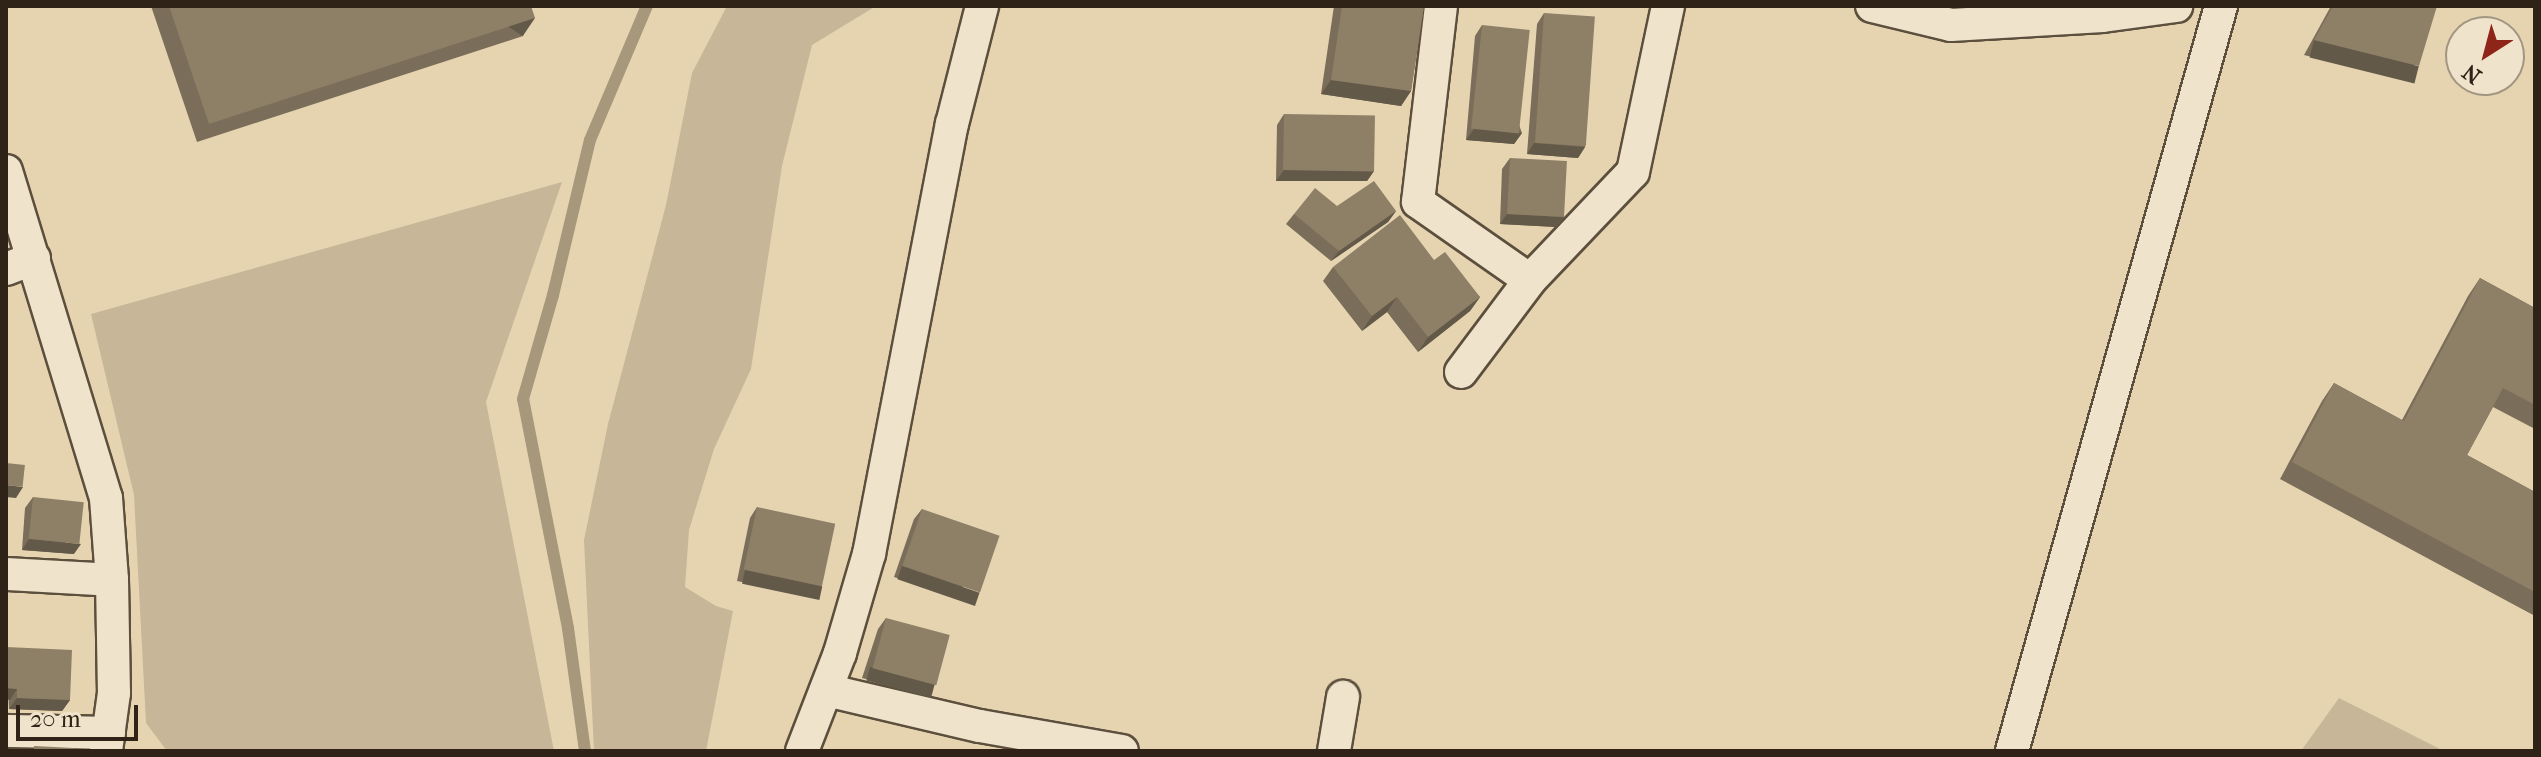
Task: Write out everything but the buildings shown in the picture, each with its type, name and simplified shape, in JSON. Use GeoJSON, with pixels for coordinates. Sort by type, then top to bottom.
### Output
{"type":"FeatureCollection","features":[{"type":"Feature","properties":{"kind":"street"},"geometry":{"type":"LineString","coordinates":[[802,751],[826,690],[869,554],[952,124],[982,6]]}},
{"type":"Feature","properties":{"kind":"street"},"geometry":{"type":"LineString","coordinates":[[1441,6],[1418,202],[1530,280]]}},
{"type":"Feature","properties":{"kind":"street"},"geometry":{"type":"LineString","coordinates":[[1461,372],[1530,280],[1633,172],[1668,6]]}},
{"type":"Feature","properties":{"kind":"street"},"geometry":{"type":"LineString","coordinates":[[1872,6],[1951,25],[2103,16],[2176,6]]}},
{"type":"Feature","properties":{"kind":"street"},"geometry":{"type":"LineString","coordinates":[[2012,751],[2221,6]]}},
{"type":"Feature","properties":{"kind":"street"},"geometry":{"type":"LineString","coordinates":[[6,171],[20,264],[106,498],[112,580],[114,693],[108,742],[6,731]]}},
{"type":"Feature","properties":{"kind":"street"},"geometry":{"type":"LineString","coordinates":[[6,574],[112,580]]}},
{"type":"Feature","properties":{"kind":"street"},"geometry":{"type":"LineString","coordinates":[[826,690],[980,726],[1122,751]]}},
{"type":"Feature","properties":{"kind":"street"},"geometry":{"type":"LineString","coordinates":[[1334,751],[1343,697]]}},
{"type":"Feature","properties":{"kind":"shaded area"},"geometry":{"type":"Polygon","coordinates":[[[727,6],[876,6],[812,45],[782,166],[751,369],[714,449],[689,530],[685,587],[716,606],[733,611],[706,751],[594,751],[584,540],[608,424],[666,205],[692,73],[727,6]]]}},
{"type":"Feature","properties":{"kind":"shaded area"},"geometry":{"type":"Polygon","coordinates":[[[562,182],[486,402],[554,751],[167,751],[146,723],[134,495],[91,314],[562,182]]]}},
{"type":"Feature","properties":{"kind":"shaded area"},"geometry":{"type":"Polygon","coordinates":[[[2339,698],[2444,751],[2301,751],[2339,698]]]}},
{"type":"Feature","properties":{"kind":"waterway"},"geometry":{"type":"LineString","coordinates":[[585,751],[568,628],[523,399],[553,295],[590,140],[647,6]]}}]}
